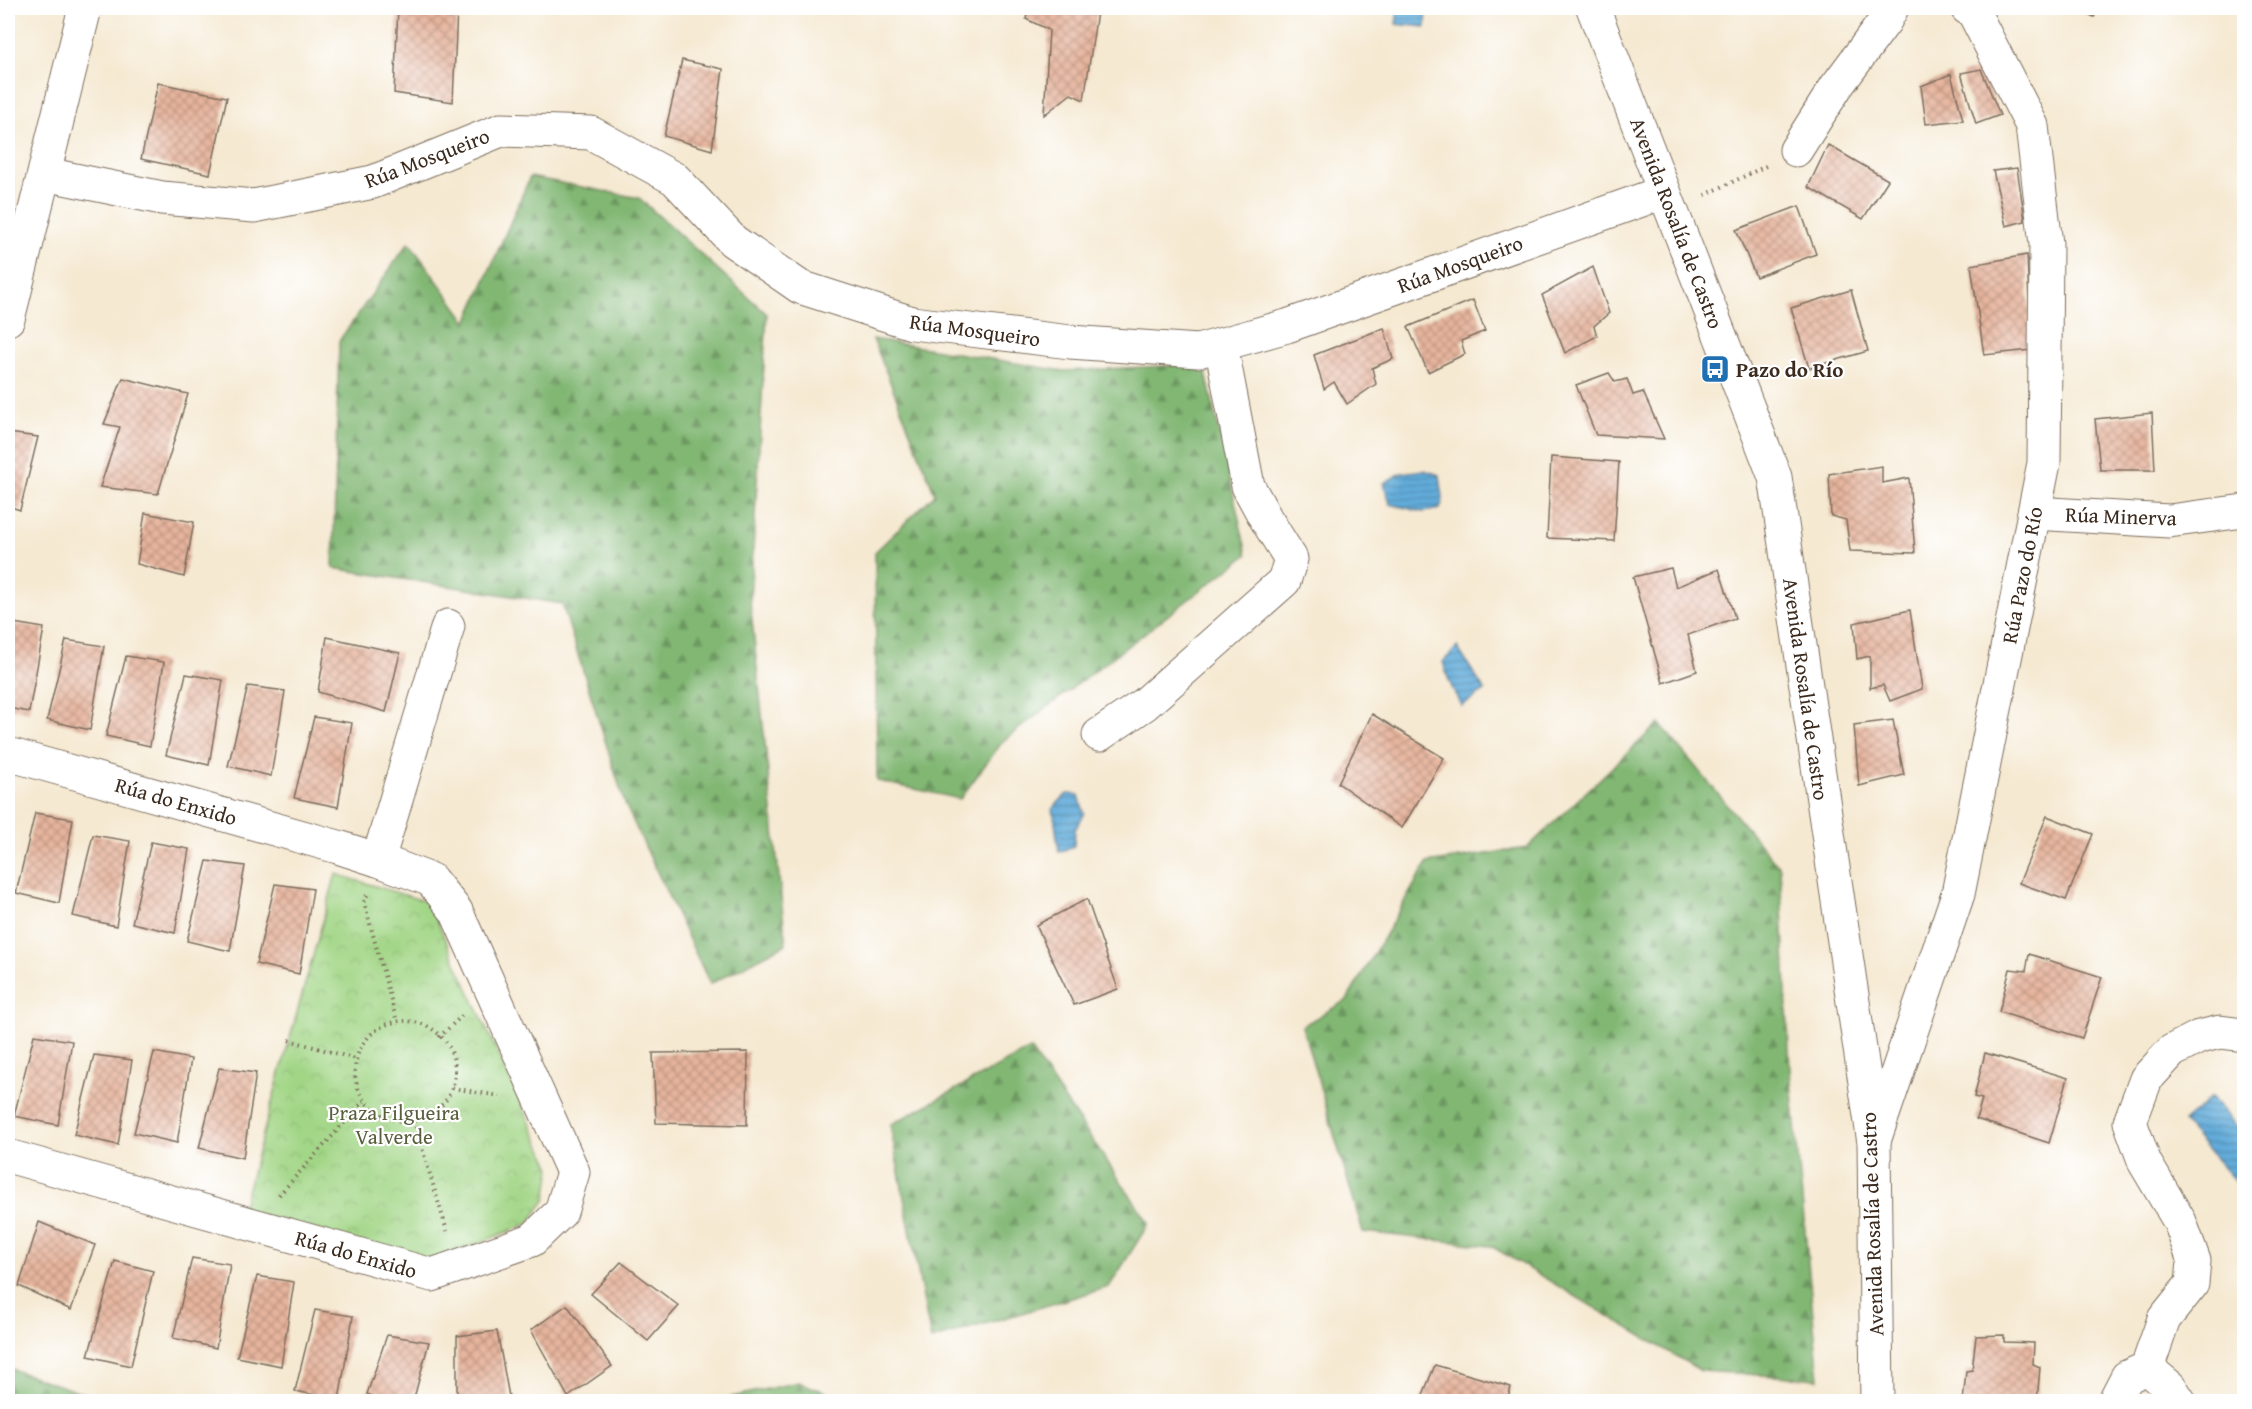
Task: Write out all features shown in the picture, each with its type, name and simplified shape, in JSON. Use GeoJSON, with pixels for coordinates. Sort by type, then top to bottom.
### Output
{"type":"FeatureCollection","features":[{"type":"Feature","properties":{"kind":"street"},"geometry":{"type":"LineString","coordinates":[[8,319],[85,8]]}},
{"type":"Feature","properties":{"kind":"street","name":"Avenida Rosalía de Castro"},"geometry":{"type":"LineString","coordinates":[[1593,8],[1775,477],[1874,1143],[1877,1401]]}},
{"type":"Feature","properties":{"kind":"street"},"geometry":{"type":"LineString","coordinates":[[1796,150],[1836,87],[1885,21],[1892,8]]}},
{"type":"Feature","properties":{"kind":"street","name":"Rúa Pazo do Río"},"geometry":{"type":"LineString","coordinates":[[1874,1143],[1958,894],[2044,463],[2046,244],[2032,126],[1973,11],[1967,8]]}},
{"type":"Feature","properties":{"kind":"street","name":"Rúa Mosqueiro"},"geometry":{"type":"LineString","coordinates":[[45,174],[162,198],[254,206],[373,182],[501,130],[591,133],[675,179],[733,241],[800,287],[912,323],[1093,344],[1198,351],[1287,326],[1668,201]]}},
{"type":"Feature","properties":{"kind":"street"},"geometry":{"type":"LineString","coordinates":[[1099,735],[1145,704],[1284,581],[1291,559],[1248,486],[1221,345]]}},
{"type":"Feature","properties":{"kind":"street","name":"Rúa Minerva"},"geometry":{"type":"LineString","coordinates":[[2034,513],[2169,521],[2244,511]]}},
{"type":"Feature","properties":{"kind":"street"},"geometry":{"type":"LineString","coordinates":[[378,860],[448,626]]}},
{"type":"Feature","properties":{"kind":"street","name":"Rúa do Enxido"},"geometry":{"type":"LineString","coordinates":[[8,754],[327,844],[431,880],[456,911],[573,1172],[561,1212],[532,1240],[432,1275],[8,1156]]}},
{"type":"Feature","properties":{"kind":"street"},"geometry":{"type":"LineString","coordinates":[[2114,1401],[2127,1377],[2147,1368],[2164,1319],[2192,1284],[2194,1261],[2180,1222],[2145,1163],[2130,1122],[2146,1079],[2172,1051],[2199,1036],[2220,1032],[2244,1035]]}},
{"type":"Feature","properties":{"kind":"street"},"geometry":{"type":"LineString","coordinates":[[2147,1368],[2170,1387],[2180,1401]]}},
{"type":"Feature","properties":{"kind":"path"},"geometry":{"type":"LineString","coordinates":[[1668,201],[1732,184],[1796,150]]}},
{"type":"Feature","properties":{"kind":"path"},"geometry":{"type":"LineString","coordinates":[[378,860],[364,902],[397,1022]]}},
{"type":"Feature","properties":{"kind":"path"},"geometry":{"type":"LineString","coordinates":[[397,1022],[416,1022],[432,1029],[449,1047],[453,1057],[455,1074],[452,1088],[443,1104],[431,1115],[414,1121],[397,1121],[380,1116],[364,1101],[355,1076],[356,1059],[362,1045],[373,1032],[384,1025],[397,1022]]}},
{"type":"Feature","properties":{"kind":"path"},"geometry":{"type":"LineString","coordinates":[[289,1040],[356,1059]]}},
{"type":"Feature","properties":{"kind":"path"},"geometry":{"type":"LineString","coordinates":[[252,1225],[364,1101]]}},
{"type":"Feature","properties":{"kind":"path"},"geometry":{"type":"LineString","coordinates":[[414,1121],[458,1266]]}},
{"type":"Feature","properties":{"kind":"green space"},"geometry":{"type":"Polygon","coordinates":[[[530,177],[639,198],[767,314],[750,600],[786,944],[710,984],[625,804],[562,604],[333,568],[339,341],[409,242],[467,322],[530,177]]]}},
{"type":"Feature","properties":{"kind":"green space"},"geometry":{"type":"Polygon","coordinates":[[[873,339],[1063,371],[1204,364],[1247,555],[1003,741],[960,799],[877,781],[875,552],[935,494],[873,339]]]}},
{"type":"Feature","properties":{"kind":"green space"},"geometry":{"type":"Polygon","coordinates":[[[1659,723],[1780,868],[1790,1071],[1819,1379],[1701,1371],[1491,1246],[1363,1232],[1302,1026],[1347,1000],[1427,863],[1527,848],[1659,723]]]}},
{"type":"Feature","properties":{"kind":"green space","name":"Praza Filgueira Valverde"},"geometry":{"type":"Polygon","coordinates":[[[336,874],[428,902],[551,1168],[546,1199],[528,1224],[429,1262],[242,1209],[336,874]]]}},
{"type":"Feature","properties":{"kind":"green space"},"geometry":{"type":"Polygon","coordinates":[[[1030,1049],[1149,1223],[1109,1287],[931,1340],[890,1125],[1030,1049]]]}},
{"type":"Feature","properties":{"kind":"green space"},"geometry":{"type":"Polygon","coordinates":[[[8,1368],[105,1401],[8,1401],[8,1368]]]}},
{"type":"Feature","properties":{"kind":"green space"},"geometry":{"type":"Polygon","coordinates":[[[798,1382],[850,1401],[715,1401],[798,1382]]]}},
{"type":"Feature","properties":{"kind":"water"},"geometry":{"type":"Polygon","coordinates":[[[1398,8],[1427,8],[1426,27],[1396,24],[1398,8]]]}},
{"type":"Feature","properties":{"kind":"water"},"geometry":{"type":"Polygon","coordinates":[[[1424,470],[1440,475],[1443,500],[1440,509],[1423,512],[1390,504],[1384,483],[1401,473],[1424,470]]]}},
{"type":"Feature","properties":{"kind":"water"},"geometry":{"type":"Polygon","coordinates":[[[1457,647],[1485,691],[1461,706],[1443,662],[1457,647]]]}},
{"type":"Feature","properties":{"kind":"water"},"geometry":{"type":"Polygon","coordinates":[[[1067,794],[1079,795],[1084,814],[1075,830],[1074,846],[1059,852],[1053,808],[1067,794]]]}},
{"type":"Feature","properties":{"kind":"water"},"geometry":{"type":"Polygon","coordinates":[[[2212,1097],[2244,1135],[2244,1173],[2235,1181],[2183,1122],[2212,1097]]]}},
{"type":"Feature","properties":{"kind":"building"},"geometry":{"type":"Polygon","coordinates":[[[398,8],[457,8],[453,102],[394,93],[398,8]]]}},
{"type":"Feature","properties":{"kind":"building"},"geometry":{"type":"Polygon","coordinates":[[[1028,8],[1068,8],[1097,12],[1084,100],[1071,94],[1044,115],[1049,30],[1026,19],[1028,8]]]}},
{"type":"Feature","properties":{"kind":"building"},"geometry":{"type":"Polygon","coordinates":[[[2076,8],[2099,8],[2094,17],[2076,8]]]}},
{"type":"Feature","properties":{"kind":"building"},"geometry":{"type":"Polygon","coordinates":[[[682,60],[723,69],[712,150],[664,136],[682,60]]]}},
{"type":"Feature","properties":{"kind":"building"},"geometry":{"type":"Polygon","coordinates":[[[1981,69],[2000,115],[1976,124],[1961,73],[1981,69]]]}},
{"type":"Feature","properties":{"kind":"building"},"geometry":{"type":"Polygon","coordinates":[[[1951,74],[1963,120],[1926,124],[1921,86],[1951,74]]]}},
{"type":"Feature","properties":{"kind":"building"},"geometry":{"type":"Polygon","coordinates":[[[158,83],[227,97],[210,174],[141,159],[158,83]]]}},
{"type":"Feature","properties":{"kind":"building"},"geometry":{"type":"Polygon","coordinates":[[[1828,145],[1888,180],[1863,219],[1808,187],[1828,145]]]}},
{"type":"Feature","properties":{"kind":"building"},"geometry":{"type":"Polygon","coordinates":[[[2017,168],[2025,221],[2006,226],[1993,171],[2017,168]]]}},
{"type":"Feature","properties":{"kind":"building"},"geometry":{"type":"Polygon","coordinates":[[[1799,206],[1816,254],[1756,277],[1736,230],[1799,206]]]}},
{"type":"Feature","properties":{"kind":"building"},"geometry":{"type":"Polygon","coordinates":[[[2027,255],[2031,350],[1984,355],[1971,265],[2027,255]]]}},
{"type":"Feature","properties":{"kind":"building"},"geometry":{"type":"Polygon","coordinates":[[[1593,267],[1609,313],[1594,326],[1597,336],[1565,353],[1542,295],[1593,267]]]}},
{"type":"Feature","properties":{"kind":"building"},"geometry":{"type":"Polygon","coordinates":[[[1851,290],[1868,351],[1809,368],[1791,308],[1851,290]]]}},
{"type":"Feature","properties":{"kind":"building"},"geometry":{"type":"Polygon","coordinates":[[[1473,300],[1485,331],[1461,341],[1465,354],[1428,372],[1408,327],[1473,300]]]}},
{"type":"Feature","properties":{"kind":"building"},"geometry":{"type":"Polygon","coordinates":[[[1384,328],[1393,359],[1372,368],[1376,384],[1347,404],[1334,382],[1324,389],[1314,355],[1384,328]]]}},
{"type":"Feature","properties":{"kind":"building"},"geometry":{"type":"Polygon","coordinates":[[[1609,373],[1615,382],[1627,379],[1633,395],[1643,392],[1664,439],[1596,435],[1576,385],[1609,373]]]}},
{"type":"Feature","properties":{"kind":"building"},"geometry":{"type":"Polygon","coordinates":[[[123,378],[188,394],[158,494],[100,487],[120,427],[104,424],[123,378]]]}},
{"type":"Feature","properties":{"kind":"building"},"geometry":{"type":"Polygon","coordinates":[[[2152,413],[2155,470],[2100,470],[2095,419],[2152,413]]]}},
{"type":"Feature","properties":{"kind":"building"},"geometry":{"type":"Polygon","coordinates":[[[8,433],[38,437],[20,510],[8,506],[8,433]]]}},
{"type":"Feature","properties":{"kind":"building"},"geometry":{"type":"Polygon","coordinates":[[[1551,457],[1619,462],[1614,541],[1547,538],[1551,457]]]}},
{"type":"Feature","properties":{"kind":"building"},"geometry":{"type":"Polygon","coordinates":[[[1882,466],[1882,483],[1909,478],[1915,553],[1850,551],[1846,520],[1831,516],[1829,474],[1882,466]]]}},
{"type":"Feature","properties":{"kind":"building"},"geometry":{"type":"Polygon","coordinates":[[[145,513],[194,522],[184,577],[137,564],[145,513]]]}},
{"type":"Feature","properties":{"kind":"building"},"geometry":{"type":"Polygon","coordinates":[[[1671,568],[1676,587],[1719,569],[1735,618],[1688,635],[1697,671],[1663,683],[1633,577],[1671,568]]]}},
{"type":"Feature","properties":{"kind":"building"},"geometry":{"type":"Polygon","coordinates":[[[1910,610],[1922,689],[1890,701],[1883,685],[1870,688],[1870,656],[1857,659],[1854,623],[1910,610]]]}},
{"type":"Feature","properties":{"kind":"building"},"geometry":{"type":"Polygon","coordinates":[[[8,622],[44,628],[29,712],[8,708],[8,622]]]}},
{"type":"Feature","properties":{"kind":"building"},"geometry":{"type":"Polygon","coordinates":[[[327,637],[400,653],[386,712],[318,692],[327,637]]]}},
{"type":"Feature","properties":{"kind":"building"},"geometry":{"type":"Polygon","coordinates":[[[66,640],[104,646],[90,730],[47,720],[66,640]]]}},
{"type":"Feature","properties":{"kind":"building"},"geometry":{"type":"Polygon","coordinates":[[[126,656],[164,662],[150,746],[106,736],[126,656]]]}},
{"type":"Feature","properties":{"kind":"building"},"geometry":{"type":"Polygon","coordinates":[[[186,674],[223,680],[209,765],[166,755],[186,674]]]}},
{"type":"Feature","properties":{"kind":"building"},"geometry":{"type":"Polygon","coordinates":[[[248,686],[285,691],[271,776],[228,766],[248,686]]]}},
{"type":"Feature","properties":{"kind":"building"},"geometry":{"type":"Polygon","coordinates":[[[1372,714],[1444,758],[1402,828],[1338,783],[1372,714]]]}},
{"type":"Feature","properties":{"kind":"building"},"geometry":{"type":"Polygon","coordinates":[[[314,717],[352,723],[338,807],[294,798],[314,717]]]}},
{"type":"Feature","properties":{"kind":"building"},"geometry":{"type":"Polygon","coordinates":[[[1893,720],[1904,775],[1859,786],[1854,725],[1893,720]]]}},
{"type":"Feature","properties":{"kind":"building"},"geometry":{"type":"Polygon","coordinates":[[[35,813],[73,819],[59,903],[16,893],[35,813]]]}},
{"type":"Feature","properties":{"kind":"building"},"geometry":{"type":"Polygon","coordinates":[[[2047,816],[2093,834],[2066,900],[2019,883],[2047,816]]]}},
{"type":"Feature","properties":{"kind":"building"},"geometry":{"type":"Polygon","coordinates":[[[93,835],[130,841],[116,926],[73,916],[93,835]]]}},
{"type":"Feature","properties":{"kind":"building"},"geometry":{"type":"Polygon","coordinates":[[[151,842],[189,849],[175,933],[132,923],[151,842]]]}},
{"type":"Feature","properties":{"kind":"building"},"geometry":{"type":"Polygon","coordinates":[[[207,861],[245,866],[230,951],[187,941],[207,861]]]}},
{"type":"Feature","properties":{"kind":"building"},"geometry":{"type":"Polygon","coordinates":[[[275,884],[313,889],[299,974],[256,964],[275,884]]]}},
{"type":"Feature","properties":{"kind":"building"},"geometry":{"type":"Polygon","coordinates":[[[1087,899],[1118,989],[1074,1005],[1036,925],[1087,899]]]}},
{"type":"Feature","properties":{"kind":"building"},"geometry":{"type":"Polygon","coordinates":[[[2029,954],[2102,977],[2082,1038],[1999,1012],[2010,969],[2026,971],[2029,954]]]}},
{"type":"Feature","properties":{"kind":"building"},"geometry":{"type":"Polygon","coordinates":[[[8,1020],[12,1021],[9,1040],[8,1040],[8,1020]]]}},
{"type":"Feature","properties":{"kind":"building"},"geometry":{"type":"Polygon","coordinates":[[[34,1035],[72,1041],[58,1125],[14,1116],[34,1035]]]}},
{"type":"Feature","properties":{"kind":"building"},"geometry":{"type":"Polygon","coordinates":[[[154,1052],[191,1059],[177,1143],[134,1133],[154,1052]]]}},
{"type":"Feature","properties":{"kind":"building"},"geometry":{"type":"Polygon","coordinates":[[[748,1052],[747,1125],[656,1123],[653,1053],[748,1052]]]}},
{"type":"Feature","properties":{"kind":"building"},"geometry":{"type":"Polygon","coordinates":[[[1985,1053],[2068,1078],[2049,1143],[1976,1119],[1982,1099],[1974,1097],[1985,1053]]]}},
{"type":"Feature","properties":{"kind":"building"},"geometry":{"type":"Polygon","coordinates":[[[94,1055],[132,1060],[118,1145],[74,1135],[94,1055]]]}},
{"type":"Feature","properties":{"kind":"building"},"geometry":{"type":"Polygon","coordinates":[[[219,1068],[256,1073],[243,1158],[199,1148],[219,1068]]]}},
{"type":"Feature","properties":{"kind":"building"},"geometry":{"type":"Polygon","coordinates":[[[39,1222],[95,1245],[71,1310],[19,1286],[39,1222]]]}},
{"type":"Feature","properties":{"kind":"building"},"geometry":{"type":"Polygon","coordinates":[[[192,1258],[230,1264],[216,1348],[173,1338],[192,1258]]]}},
{"type":"Feature","properties":{"kind":"building"},"geometry":{"type":"Polygon","coordinates":[[[115,1261],[153,1271],[131,1366],[88,1356],[115,1261]]]}},
{"type":"Feature","properties":{"kind":"building"},"geometry":{"type":"Polygon","coordinates":[[[621,1262],[679,1306],[648,1341],[591,1294],[621,1262]]]}},
{"type":"Feature","properties":{"kind":"building"},"geometry":{"type":"Polygon","coordinates":[[[257,1276],[294,1282],[281,1366],[237,1357],[257,1276]]]}},
{"type":"Feature","properties":{"kind":"building"},"geometry":{"type":"Polygon","coordinates":[[[567,1305],[612,1366],[568,1397],[531,1330],[567,1305]]]}},
{"type":"Feature","properties":{"kind":"building"},"geometry":{"type":"Polygon","coordinates":[[[315,1310],[353,1316],[339,1400],[295,1391],[315,1310]]]}},
{"type":"Feature","properties":{"kind":"building"},"geometry":{"type":"Polygon","coordinates":[[[497,1331],[510,1402],[457,1402],[457,1336],[497,1331]]]}},
{"type":"Feature","properties":{"kind":"building"},"geometry":{"type":"Polygon","coordinates":[[[387,1335],[429,1342],[413,1402],[385,1402],[367,1394],[387,1335]]]}},
{"type":"Feature","properties":{"kind":"building"},"geometry":{"type":"Polygon","coordinates":[[[2004,1335],[2004,1342],[2034,1343],[2033,1364],[2040,1367],[2037,1402],[1963,1402],[1966,1371],[1972,1370],[1976,1336],[2004,1335]]]}},
{"type":"Feature","properties":{"kind":"building"},"geometry":{"type":"Polygon","coordinates":[[[1435,1365],[1511,1387],[1507,1402],[1420,1402],[1435,1365]]]}},
{"type":"Feature","properties":{"kind":"place","name":"Pazo do Río"},"geometry":{"type":"Point","coordinates":[1715,369]}}]}
